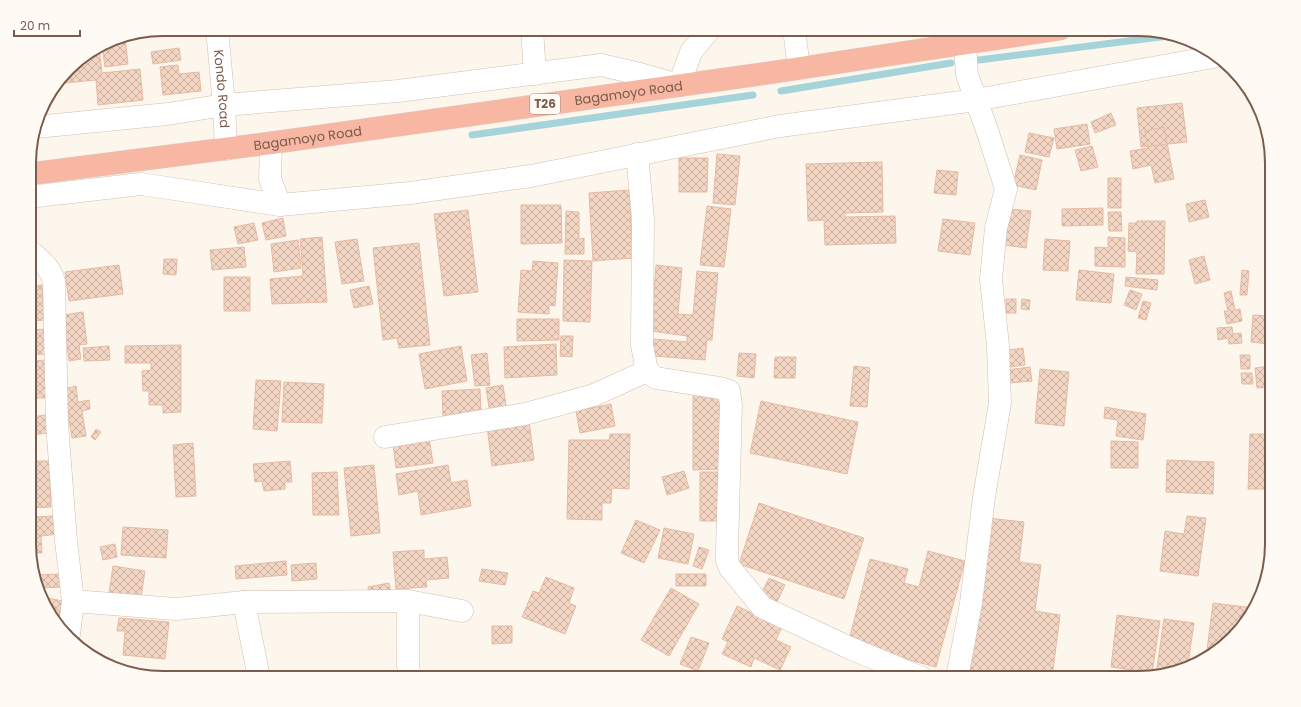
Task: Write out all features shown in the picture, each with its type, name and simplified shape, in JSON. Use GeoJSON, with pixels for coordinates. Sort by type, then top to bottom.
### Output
{"type":"FeatureCollection","features":[{"type":"Feature","properties":{"kind":"highway","name":"Bagamoyo Road"},"geometry":{"type":"LineString","coordinates":[[36,173],[271,143],[679,86],[1016,36]]}},
{"type":"Feature","properties":{"kind":"street","name":"Kondo Road"},"geometry":{"type":"LineString","coordinates":[[218,36],[224,105],[226,149]]}},
{"type":"Feature","properties":{"kind":"street"},"geometry":{"type":"LineString","coordinates":[[532,36],[535,74]]}},
{"type":"Feature","properties":{"kind":"street"},"geometry":{"type":"LineString","coordinates":[[41,127],[168,114],[224,105],[398,91],[600,65],[640,74],[679,86],[691,52],[704,36]]}},
{"type":"Feature","properties":{"kind":"street"},"geometry":{"type":"LineString","coordinates":[[795,36],[799,68]]}},
{"type":"Feature","properties":{"kind":"street"},"geometry":{"type":"LineString","coordinates":[[957,671],[971,603],[984,497],[1000,403],[998,346],[991,278],[996,228],[1006,189],[967,75],[965,44]]}},
{"type":"Feature","properties":{"kind":"street"},"geometry":{"type":"LineString","coordinates":[[36,196],[141,184],[280,205],[410,193],[531,176],[780,126],[976,100],[1210,58]]}},
{"type":"Feature","properties":{"kind":"street"},"geometry":{"type":"LineString","coordinates":[[271,143],[270,179],[280,205]]}},
{"type":"Feature","properties":{"kind":"street"},"geometry":{"type":"LineString","coordinates":[[637,154],[643,219],[642,345],[647,371],[656,378],[720,388],[729,391],[731,405],[727,561],[730,568],[762,607],[852,650],[904,671]]}},
{"type":"Feature","properties":{"kind":"street"},"geometry":{"type":"LineString","coordinates":[[36,256],[47,266],[52,274],[54,282],[57,424],[66,541],[73,601],[70,630]]}},
{"type":"Feature","properties":{"kind":"street"},"geometry":{"type":"LineString","coordinates":[[385,437],[524,414],[594,395],[647,371]]}},
{"type":"Feature","properties":{"kind":"street"},"geometry":{"type":"LineString","coordinates":[[73,601],[176,609],[244,602],[408,601],[462,611]]}},
{"type":"Feature","properties":{"kind":"street"},"geometry":{"type":"LineString","coordinates":[[408,601],[409,671]]}},
{"type":"Feature","properties":{"kind":"street"},"geometry":{"type":"LineString","coordinates":[[244,602],[258,671]]}},
{"type":"Feature","properties":{"kind":"building"},"geometry":{"type":"Polygon","coordinates":[[[126,42],[128,64],[105,67],[103,51],[126,42]]]}},
{"type":"Feature","properties":{"kind":"building"},"geometry":{"type":"Polygon","coordinates":[[[179,48],[181,60],[153,64],[151,52],[179,48]]]}},
{"type":"Feature","properties":{"kind":"building"},"geometry":{"type":"Polygon","coordinates":[[[100,53],[102,73],[140,69],[143,100],[98,105],[96,80],[65,83],[79,68],[100,53]]]}},
{"type":"Feature","properties":{"kind":"building"},"geometry":{"type":"Polygon","coordinates":[[[178,65],[179,74],[199,72],[201,91],[163,95],[160,67],[178,65]]]}},
{"type":"Feature","properties":{"kind":"building"},"geometry":{"type":"Polygon","coordinates":[[[1182,103],[1187,142],[1141,147],[1137,108],[1182,103]]]}},
{"type":"Feature","properties":{"kind":"building"},"geometry":{"type":"Polygon","coordinates":[[[1111,113],[1116,125],[1095,133],[1091,122],[1111,113]]]}},
{"type":"Feature","properties":{"kind":"building"},"geometry":{"type":"Polygon","coordinates":[[[1087,124],[1090,144],[1057,149],[1054,129],[1087,124]]]}},
{"type":"Feature","properties":{"kind":"building"},"geometry":{"type":"Polygon","coordinates":[[[1164,127],[1174,179],[1155,183],[1151,165],[1133,169],[1130,151],[1148,148],[1145,131],[1164,127]]]}},
{"type":"Feature","properties":{"kind":"building"},"geometry":{"type":"Polygon","coordinates":[[[1029,133],[1054,138],[1049,157],[1025,152],[1029,133]]]}},
{"type":"Feature","properties":{"kind":"building"},"geometry":{"type":"Polygon","coordinates":[[[1092,146],[1098,167],[1081,171],[1075,150],[1092,146]]]}},
{"type":"Feature","properties":{"kind":"building"},"geometry":{"type":"Polygon","coordinates":[[[717,154],[740,156],[735,205],[713,203],[717,154]]]}},
{"type":"Feature","properties":{"kind":"building"},"geometry":{"type":"Polygon","coordinates":[[[1020,155],[1042,160],[1036,190],[1013,185],[1020,155]]]}},
{"type":"Feature","properties":{"kind":"building"},"geometry":{"type":"Polygon","coordinates":[[[679,158],[708,158],[707,192],[679,192],[679,158]]]}},
{"type":"Feature","properties":{"kind":"building"},"geometry":{"type":"Polygon","coordinates":[[[882,162],[883,212],[845,213],[845,217],[895,216],[896,243],[825,245],[824,220],[808,221],[806,164],[882,162]]]}},
{"type":"Feature","properties":{"kind":"building"},"geometry":{"type":"Polygon","coordinates":[[[937,170],[958,172],[956,195],[934,193],[937,170]]]}},
{"type":"Feature","properties":{"kind":"building"},"geometry":{"type":"Polygon","coordinates":[[[1108,178],[1121,178],[1121,208],[1108,208],[1108,178]]]}},
{"type":"Feature","properties":{"kind":"building"},"geometry":{"type":"Polygon","coordinates":[[[629,190],[633,258],[593,261],[589,193],[629,190]]]}},
{"type":"Feature","properties":{"kind":"building"},"geometry":{"type":"Polygon","coordinates":[[[1205,200],[1209,217],[1189,222],[1186,204],[1205,200]]]}},
{"type":"Feature","properties":{"kind":"building"},"geometry":{"type":"Polygon","coordinates":[[[521,205],[561,205],[562,243],[521,244],[521,205]]]}},
{"type":"Feature","properties":{"kind":"building"},"geometry":{"type":"Polygon","coordinates":[[[707,206],[731,209],[724,267],[700,265],[707,206]]]}},
{"type":"Feature","properties":{"kind":"building"},"geometry":{"type":"Polygon","coordinates":[[[1103,208],[1103,225],[1062,226],[1062,209],[1103,208]]]}},
{"type":"Feature","properties":{"kind":"building"},"geometry":{"type":"Polygon","coordinates":[[[1010,209],[1031,211],[1026,248],[1004,245],[1010,209]]]}},
{"type":"Feature","properties":{"kind":"building"},"geometry":{"type":"Polygon","coordinates":[[[468,210],[478,292],[444,296],[434,214],[468,210]]]}},
{"type":"Feature","properties":{"kind":"building"},"geometry":{"type":"Polygon","coordinates":[[[566,211],[579,212],[579,239],[584,238],[584,254],[565,254],[566,211]]]}},
{"type":"Feature","properties":{"kind":"building"},"geometry":{"type":"Polygon","coordinates":[[[1108,212],[1121,212],[1122,231],[1109,231],[1108,212]]]}},
{"type":"Feature","properties":{"kind":"building"},"geometry":{"type":"Polygon","coordinates":[[[283,218],[286,236],[266,240],[262,223],[283,218]]]}},
{"type":"Feature","properties":{"kind":"building"},"geometry":{"type":"Polygon","coordinates":[[[943,219],[975,223],[970,255],[938,251],[943,219]]]}},
{"type":"Feature","properties":{"kind":"building"},"geometry":{"type":"Polygon","coordinates":[[[1137,221],[1165,221],[1164,274],[1136,274],[1137,252],[1128,251],[1129,223],[1137,223],[1137,221]]]}},
{"type":"Feature","properties":{"kind":"building"},"geometry":{"type":"Polygon","coordinates":[[[254,223],[258,240],[238,244],[234,227],[254,223]]]}},
{"type":"Feature","properties":{"kind":"building"},"geometry":{"type":"Polygon","coordinates":[[[322,237],[327,302],[272,304],[270,279],[303,276],[300,239],[322,237]]]}},
{"type":"Feature","properties":{"kind":"building"},"geometry":{"type":"Polygon","coordinates":[[[1108,237],[1125,238],[1125,267],[1095,266],[1095,247],[1108,248],[1108,237]]]}},
{"type":"Feature","properties":{"kind":"building"},"geometry":{"type":"Polygon","coordinates":[[[357,239],[364,281],[342,284],[335,242],[357,239]]]}},
{"type":"Feature","properties":{"kind":"building"},"geometry":{"type":"Polygon","coordinates":[[[1045,239],[1070,241],[1068,271],[1043,270],[1045,239]]]}},
{"type":"Feature","properties":{"kind":"building"},"geometry":{"type":"Polygon","coordinates":[[[298,240],[301,268],[274,272],[271,244],[298,240]]]}},
{"type":"Feature","properties":{"kind":"building"},"geometry":{"type":"Polygon","coordinates":[[[419,243],[430,345],[399,348],[397,338],[383,340],[373,248],[419,243]]]}},
{"type":"Feature","properties":{"kind":"building"},"geometry":{"type":"Polygon","coordinates":[[[244,247],[246,267],[212,270],[210,250],[244,247]]]}},
{"type":"Feature","properties":{"kind":"building"},"geometry":{"type":"Polygon","coordinates":[[[1204,256],[1210,280],[1195,284],[1189,260],[1204,256]]]}},
{"type":"Feature","properties":{"kind":"building"},"geometry":{"type":"Polygon","coordinates":[[[164,259],[177,259],[176,275],[163,274],[164,259]]]}},
{"type":"Feature","properties":{"kind":"building"},"geometry":{"type":"Polygon","coordinates":[[[564,260],[592,261],[590,322],[563,321],[564,260]]]}},
{"type":"Feature","properties":{"kind":"building"},"geometry":{"type":"Polygon","coordinates":[[[533,261],[558,263],[555,306],[549,305],[549,314],[518,312],[521,270],[532,271],[533,261]]]}},
{"type":"Feature","properties":{"kind":"building"},"geometry":{"type":"Polygon","coordinates":[[[119,265],[123,294],[69,301],[65,272],[119,265]]]}},
{"type":"Feature","properties":{"kind":"building"},"geometry":{"type":"Polygon","coordinates":[[[656,265],[682,268],[678,314],[693,315],[697,271],[718,273],[712,340],[707,340],[705,360],[653,356],[654,339],[687,342],[687,336],[651,331],[656,265]]]}},
{"type":"Feature","properties":{"kind":"building"},"geometry":{"type":"Polygon","coordinates":[[[1079,270],[1114,274],[1111,303],[1076,300],[1079,270]]]}},
{"type":"Feature","properties":{"kind":"building"},"geometry":{"type":"Polygon","coordinates":[[[1242,270],[1249,271],[1247,295],[1240,295],[1242,270]]]}},
{"type":"Feature","properties":{"kind":"building"},"geometry":{"type":"Polygon","coordinates":[[[224,277],[250,277],[250,311],[224,311],[224,277]]]}},
{"type":"Feature","properties":{"kind":"building"},"geometry":{"type":"Polygon","coordinates":[[[1126,277],[1158,280],[1157,290],[1125,286],[1126,277]]]}},
{"type":"Feature","properties":{"kind":"building"},"geometry":{"type":"Polygon","coordinates":[[[42,285],[44,320],[36,321],[36,286],[42,285]]]}},
{"type":"Feature","properties":{"kind":"building"},"geometry":{"type":"Polygon","coordinates":[[[369,286],[373,304],[354,308],[350,290],[369,286]]]}},
{"type":"Feature","properties":{"kind":"building"},"geometry":{"type":"Polygon","coordinates":[[[1130,290],[1142,294],[1136,310],[1124,305],[1130,290]]]}},
{"type":"Feature","properties":{"kind":"building"},"geometry":{"type":"Polygon","coordinates":[[[1231,291],[1235,310],[1240,309],[1242,321],[1227,324],[1224,311],[1228,311],[1224,293],[1231,291]]]}},
{"type":"Feature","properties":{"kind":"building"},"geometry":{"type":"Polygon","coordinates":[[[1006,299],[1016,299],[1016,313],[1006,313],[1006,299]]]}},
{"type":"Feature","properties":{"kind":"building"},"geometry":{"type":"Polygon","coordinates":[[[1022,299],[1030,300],[1029,310],[1021,309],[1022,299]]]}},
{"type":"Feature","properties":{"kind":"building"},"geometry":{"type":"Polygon","coordinates":[[[1143,301],[1151,303],[1146,320],[1138,318],[1143,301]]]}},
{"type":"Feature","properties":{"kind":"building"},"geometry":{"type":"Polygon","coordinates":[[[83,312],[87,344],[79,345],[81,359],[69,361],[63,315],[83,312]]]}},
{"type":"Feature","properties":{"kind":"building"},"geometry":{"type":"Polygon","coordinates":[[[1253,315],[1265,316],[1265,344],[1251,342],[1253,315]]]}},
{"type":"Feature","properties":{"kind":"building"},"geometry":{"type":"Polygon","coordinates":[[[517,319],[559,319],[559,340],[517,341],[517,319]]]}},
{"type":"Feature","properties":{"kind":"building"},"geometry":{"type":"Polygon","coordinates":[[[1232,327],[1233,334],[1241,333],[1242,343],[1229,344],[1228,338],[1218,340],[1217,328],[1232,327]]]}},
{"type":"Feature","properties":{"kind":"building"},"geometry":{"type":"Polygon","coordinates":[[[45,329],[46,354],[36,355],[36,330],[45,329]]]}},
{"type":"Feature","properties":{"kind":"building"},"geometry":{"type":"Polygon","coordinates":[[[561,336],[573,336],[572,357],[560,356],[561,336]]]}},
{"type":"Feature","properties":{"kind":"building"},"geometry":{"type":"Polygon","coordinates":[[[556,344],[557,375],[505,378],[504,347],[556,344]]]}},
{"type":"Feature","properties":{"kind":"building"},"geometry":{"type":"Polygon","coordinates":[[[181,345],[181,412],[163,413],[163,405],[149,405],[149,391],[143,391],[142,371],[151,370],[151,363],[125,363],[125,346],[181,345]]]}},
{"type":"Feature","properties":{"kind":"building"},"geometry":{"type":"Polygon","coordinates":[[[109,346],[110,360],[84,361],[83,348],[109,346]]]}},
{"type":"Feature","properties":{"kind":"building"},"geometry":{"type":"Polygon","coordinates":[[[461,346],[467,381],[425,389],[419,354],[461,346]]]}},
{"type":"Feature","properties":{"kind":"building"},"geometry":{"type":"Polygon","coordinates":[[[1023,348],[1025,365],[1003,368],[1001,351],[1023,348]]]}},
{"type":"Feature","properties":{"kind":"building"},"geometry":{"type":"Polygon","coordinates":[[[487,353],[490,385],[475,386],[471,355],[487,353]]]}},
{"type":"Feature","properties":{"kind":"building"},"geometry":{"type":"Polygon","coordinates":[[[739,353],[756,354],[754,378],[737,376],[739,353]]]}},
{"type":"Feature","properties":{"kind":"building"},"geometry":{"type":"Polygon","coordinates":[[[1240,355],[1250,355],[1250,369],[1241,369],[1240,355]]]}},
{"type":"Feature","properties":{"kind":"building"},"geometry":{"type":"Polygon","coordinates":[[[775,357],[796,357],[795,378],[774,378],[775,357]]]}},
{"type":"Feature","properties":{"kind":"building"},"geometry":{"type":"Polygon","coordinates":[[[47,360],[48,398],[36,398],[36,361],[47,360]]]}},
{"type":"Feature","properties":{"kind":"building"},"geometry":{"type":"Polygon","coordinates":[[[854,366],[870,368],[867,407],[850,406],[854,366]]]}},
{"type":"Feature","properties":{"kind":"building"},"geometry":{"type":"Polygon","coordinates":[[[1030,367],[1032,381],[1009,383],[1007,370],[1030,367]]]}},
{"type":"Feature","properties":{"kind":"building"},"geometry":{"type":"Polygon","coordinates":[[[1265,367],[1265,387],[1257,388],[1255,368],[1265,367]]]}},
{"type":"Feature","properties":{"kind":"building"},"geometry":{"type":"Polygon","coordinates":[[[1040,369],[1069,372],[1064,426],[1035,423],[1040,369]]]}},
{"type":"Feature","properties":{"kind":"building"},"geometry":{"type":"Polygon","coordinates":[[[1241,373],[1252,373],[1253,384],[1242,384],[1241,373]]]}},
{"type":"Feature","properties":{"kind":"building"},"geometry":{"type":"Polygon","coordinates":[[[256,380],[281,381],[277,431],[253,429],[256,380]]]}},
{"type":"Feature","properties":{"kind":"building"},"geometry":{"type":"Polygon","coordinates":[[[284,382],[324,384],[322,423],[282,422],[284,382]]]}},
{"type":"Feature","properties":{"kind":"building"},"geometry":{"type":"Polygon","coordinates":[[[503,385],[507,412],[490,414],[486,388],[503,385]]]}},
{"type":"Feature","properties":{"kind":"building"},"geometry":{"type":"Polygon","coordinates":[[[76,386],[78,402],[89,400],[90,409],[82,411],[86,436],[72,438],[64,389],[76,386]]]}},
{"type":"Feature","properties":{"kind":"building"},"geometry":{"type":"Polygon","coordinates":[[[480,389],[481,413],[443,416],[442,391],[480,389]]]}},
{"type":"Feature","properties":{"kind":"building"},"geometry":{"type":"Polygon","coordinates":[[[693,394],[726,394],[726,469],[693,470],[693,394]]]}},
{"type":"Feature","properties":{"kind":"building"},"geometry":{"type":"Polygon","coordinates":[[[761,401],[858,422],[847,474],[750,453],[761,401]]]}},
{"type":"Feature","properties":{"kind":"building"},"geometry":{"type":"Polygon","coordinates":[[[611,404],[615,426],[580,433],[576,411],[611,404]]]}},
{"type":"Feature","properties":{"kind":"building"},"geometry":{"type":"Polygon","coordinates":[[[1105,407],[1146,414],[1143,440],[1116,436],[1118,420],[1104,418],[1105,407]]]}},
{"type":"Feature","properties":{"kind":"building"},"geometry":{"type":"Polygon","coordinates":[[[47,415],[49,433],[36,434],[36,416],[47,415]]]}},
{"type":"Feature","properties":{"kind":"building"},"geometry":{"type":"Polygon","coordinates":[[[529,421],[534,460],[492,466],[487,426],[529,421]]]}},
{"type":"Feature","properties":{"kind":"building"},"geometry":{"type":"Polygon","coordinates":[[[96,429],[101,432],[95,440],[91,437],[96,429]]]}},
{"type":"Feature","properties":{"kind":"building"},"geometry":{"type":"Polygon","coordinates":[[[610,434],[630,434],[629,489],[612,488],[611,503],[602,503],[602,520],[567,519],[569,440],[609,440],[610,434]]]}},
{"type":"Feature","properties":{"kind":"building"},"geometry":{"type":"Polygon","coordinates":[[[1250,434],[1265,434],[1265,489],[1248,489],[1250,434]]]}},
{"type":"Feature","properties":{"kind":"building"},"geometry":{"type":"Polygon","coordinates":[[[429,438],[433,463],[396,468],[393,444],[429,438]]]}},
{"type":"Feature","properties":{"kind":"building"},"geometry":{"type":"Polygon","coordinates":[[[1111,441],[1138,442],[1138,468],[1111,468],[1111,441]]]}},
{"type":"Feature","properties":{"kind":"building"},"geometry":{"type":"Polygon","coordinates":[[[193,443],[196,496],[176,497],[173,445],[193,443]]]}},
{"type":"Feature","properties":{"kind":"building"},"geometry":{"type":"Polygon","coordinates":[[[1167,460],[1214,462],[1213,494],[1166,492],[1167,460]]]}},
{"type":"Feature","properties":{"kind":"building"},"geometry":{"type":"Polygon","coordinates":[[[36,461],[49,461],[51,507],[36,508],[36,461]]]}},
{"type":"Feature","properties":{"kind":"building"},"geometry":{"type":"Polygon","coordinates":[[[290,461],[292,482],[285,482],[285,489],[264,491],[262,481],[255,482],[253,464],[290,461]]]}},
{"type":"Feature","properties":{"kind":"building"},"geometry":{"type":"Polygon","coordinates":[[[374,465],[380,533],[351,536],[344,468],[374,465]]]}},
{"type":"Feature","properties":{"kind":"building"},"geometry":{"type":"Polygon","coordinates":[[[448,465],[451,483],[467,480],[471,506],[421,515],[418,491],[399,495],[396,474],[448,465]]]}},
{"type":"Feature","properties":{"kind":"building"},"geometry":{"type":"Polygon","coordinates":[[[684,471],[689,488],[667,495],[662,477],[684,471]]]}},
{"type":"Feature","properties":{"kind":"building"},"geometry":{"type":"Polygon","coordinates":[[[337,472],[339,515],[313,515],[312,473],[337,472]]]}},
{"type":"Feature","properties":{"kind":"building"},"geometry":{"type":"Polygon","coordinates":[[[700,472],[718,472],[718,521],[700,521],[700,472]]]}},
{"type":"Feature","properties":{"kind":"building"},"geometry":{"type":"Polygon","coordinates":[[[759,503],[864,538],[844,599],[739,564],[759,503]]]}},
{"type":"Feature","properties":{"kind":"building"},"geometry":{"type":"Polygon","coordinates":[[[56,516],[57,534],[41,536],[42,553],[37,553],[36,517],[56,516]]]}},
{"type":"Feature","properties":{"kind":"building"},"geometry":{"type":"Polygon","coordinates":[[[1187,516],[1206,518],[1198,576],[1160,571],[1165,531],[1184,534],[1187,516]]]}},
{"type":"Feature","properties":{"kind":"building"},"geometry":{"type":"Polygon","coordinates":[[[988,518],[1024,522],[1019,562],[1041,565],[1035,611],[1060,615],[1053,671],[968,671],[988,518]]]}},
{"type":"Feature","properties":{"kind":"building"},"geometry":{"type":"Polygon","coordinates":[[[636,520],[660,530],[644,563],[621,553],[636,520]]]}},
{"type":"Feature","properties":{"kind":"building"},"geometry":{"type":"Polygon","coordinates":[[[123,527],[168,530],[166,558],[121,555],[123,527]]]}},
{"type":"Feature","properties":{"kind":"building"},"geometry":{"type":"Polygon","coordinates":[[[664,528],[694,534],[688,564],[658,558],[664,528]]]}},
{"type":"Feature","properties":{"kind":"building"},"geometry":{"type":"Polygon","coordinates":[[[115,544],[117,557],[103,560],[100,547],[115,544]]]}},
{"type":"Feature","properties":{"kind":"building"},"geometry":{"type":"Polygon","coordinates":[[[699,547],[709,550],[702,569],[693,566],[699,547]]]}},
{"type":"Feature","properties":{"kind":"building"},"geometry":{"type":"Polygon","coordinates":[[[424,550],[424,559],[447,557],[449,578],[426,580],[427,587],[396,589],[393,552],[424,550]]]}},
{"type":"Feature","properties":{"kind":"building"},"geometry":{"type":"Polygon","coordinates":[[[928,551],[965,561],[936,667],[875,651],[849,640],[870,559],[908,569],[904,583],[919,587],[928,551]]]}},
{"type":"Feature","properties":{"kind":"building"},"geometry":{"type":"Polygon","coordinates":[[[286,561],[287,575],[236,579],[235,566],[286,561]]]}},
{"type":"Feature","properties":{"kind":"building"},"geometry":{"type":"Polygon","coordinates":[[[316,563],[317,579],[292,581],[291,565],[316,563]]]}},
{"type":"Feature","properties":{"kind":"building"},"geometry":{"type":"Polygon","coordinates":[[[113,566],[145,571],[141,597],[109,593],[113,566]]]}},
{"type":"Feature","properties":{"kind":"building"},"geometry":{"type":"Polygon","coordinates":[[[482,569],[508,573],[505,585],[479,581],[482,569]]]}},
{"type":"Feature","properties":{"kind":"building"},"geometry":{"type":"Polygon","coordinates":[[[61,574],[61,587],[44,588],[40,575],[61,574]]]}},
{"type":"Feature","properties":{"kind":"building"},"geometry":{"type":"Polygon","coordinates":[[[676,574],[706,574],[706,586],[676,586],[676,574]]]}},
{"type":"Feature","properties":{"kind":"building"},"geometry":{"type":"Polygon","coordinates":[[[546,577],[574,588],[569,603],[576,606],[565,634],[522,617],[533,591],[539,593],[546,577]]]}},
{"type":"Feature","properties":{"kind":"building"},"geometry":{"type":"Polygon","coordinates":[[[769,578],[785,585],[775,606],[759,598],[769,578]]]}},
{"type":"Feature","properties":{"kind":"building"},"geometry":{"type":"Polygon","coordinates":[[[389,583],[391,593],[369,598],[368,587],[389,583]]]}},
{"type":"Feature","properties":{"kind":"building"},"geometry":{"type":"Polygon","coordinates":[[[671,588],[699,604],[669,656],[641,640],[671,588]]]}},
{"type":"Feature","properties":{"kind":"building"},"geometry":{"type":"Polygon","coordinates":[[[48,598],[62,601],[59,618],[48,598]]]}},
{"type":"Feature","properties":{"kind":"building"},"geometry":{"type":"Polygon","coordinates":[[[1213,603],[1248,607],[1244,615],[1233,628],[1207,651],[1213,603]]]}},
{"type":"Feature","properties":{"kind":"building"},"geometry":{"type":"Polygon","coordinates":[[[737,606],[782,627],[776,640],[791,647],[780,670],[754,658],[751,667],[722,654],[728,642],[722,639],[737,606]]]}},
{"type":"Feature","properties":{"kind":"building"},"geometry":{"type":"Polygon","coordinates":[[[1117,615],[1160,621],[1152,670],[1138,671],[1111,667],[1117,615]]]}},
{"type":"Feature","properties":{"kind":"building"},"geometry":{"type":"Polygon","coordinates":[[[119,618],[169,622],[165,659],[123,655],[125,631],[117,631],[119,618]]]}},
{"type":"Feature","properties":{"kind":"building"},"geometry":{"type":"Polygon","coordinates":[[[1164,619],[1194,623],[1189,660],[1157,670],[1164,619]]]}},
{"type":"Feature","properties":{"kind":"building"},"geometry":{"type":"Polygon","coordinates":[[[492,626],[512,626],[512,643],[492,644],[492,626]]]}},
{"type":"Feature","properties":{"kind":"building"},"geometry":{"type":"Polygon","coordinates":[[[691,637],[709,643],[698,671],[680,664],[691,637]]]}},
{"type":"Feature","properties":{"kind":"waterway"},"geometry":{"type":"LineString","coordinates":[[979,60],[1158,37]]}},
{"type":"Feature","properties":{"kind":"waterway"},"geometry":{"type":"LineString","coordinates":[[781,91],[951,63]]}},
{"type":"Feature","properties":{"kind":"waterway"},"geometry":{"type":"LineString","coordinates":[[472,135],[753,95]]}}]}
